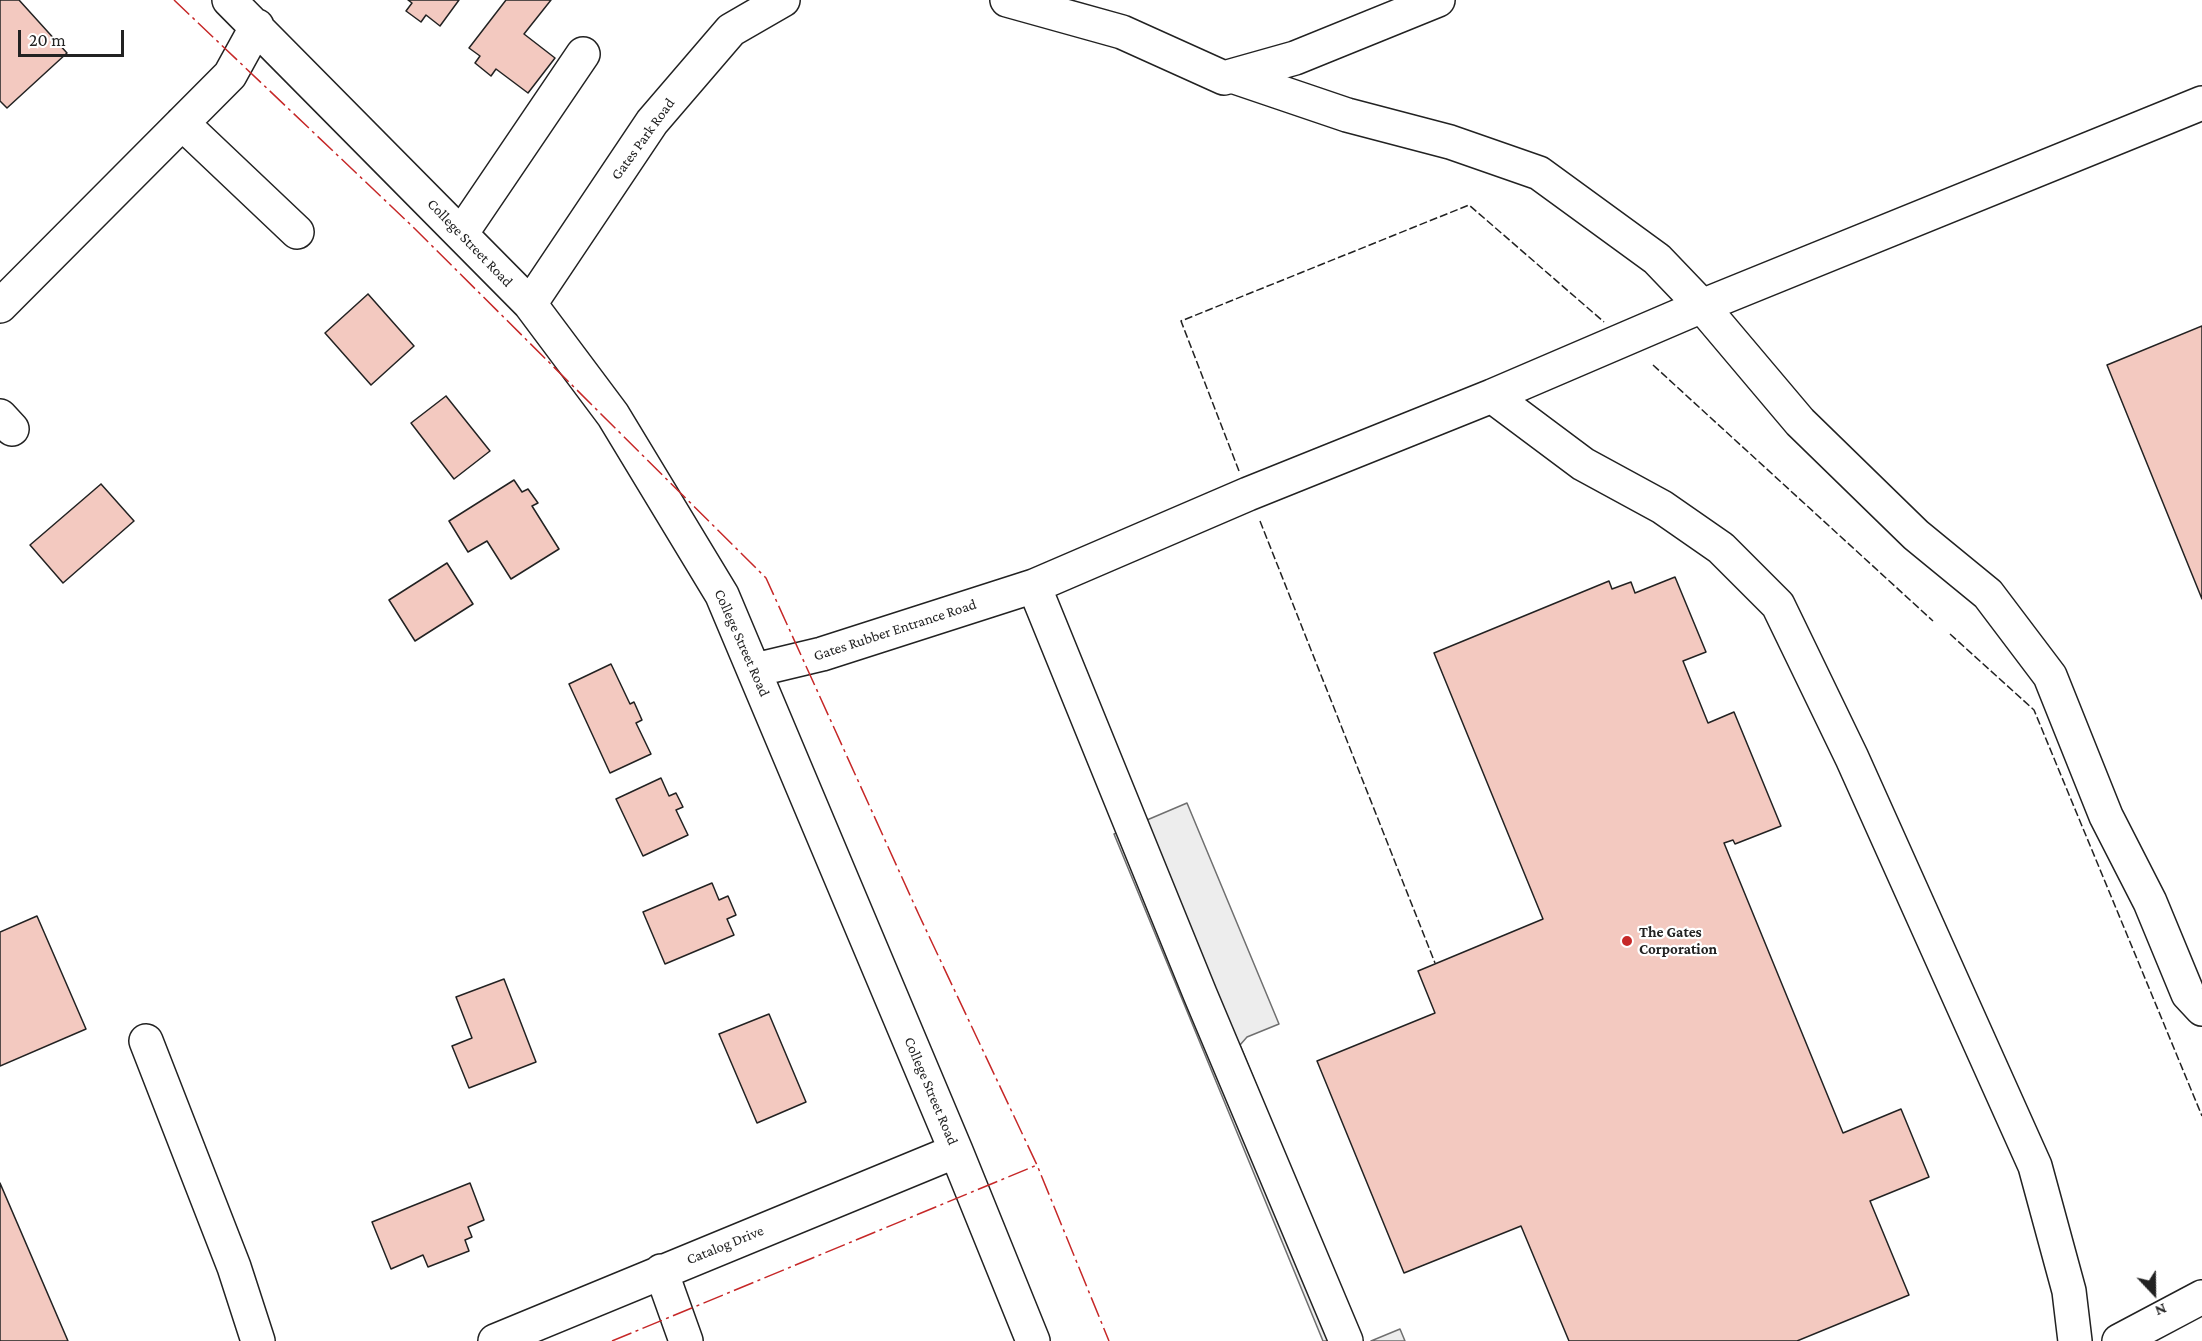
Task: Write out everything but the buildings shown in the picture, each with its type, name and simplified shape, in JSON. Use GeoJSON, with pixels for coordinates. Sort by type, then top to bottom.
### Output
{"type":"FeatureCollection","features":[{"type":"Feature","properties":{"kind":"street","name":"College Street Road"},"geometry":{"type":"LineString","coordinates":[[229,0],[530,304],[613,415],[722,594],[956,1151],[1033,1341]]}},
{"type":"Feature","properties":{"kind":"street","name":"Gates Park Road"},"geometry":{"type":"LineString","coordinates":[[530,304],[652,122],[731,30],[783,0]]}},
{"type":"Feature","properties":{"kind":"street"},"geometry":{"type":"LineString","coordinates":[[1007,0],[1122,32],[1224,78],[1295,58],[1438,0]]}},
{"type":"Feature","properties":{"kind":"street"},"geometry":{"type":"LineString","coordinates":[[0,306],[230,75],[257,26]]}},
{"type":"Feature","properties":{"kind":"street"},"geometry":{"type":"LineString","coordinates":[[461,234],[583,54]]}},
{"type":"Feature","properties":{"kind":"street"},"geometry":{"type":"LineString","coordinates":[[1232,76],[1347,115],[1450,142],[1539,173],[1657,259],[1702,306],[1800,422],[1916,535],[1988,594],[2050,676],[2106,816],[2150,902],[2188,994],[2202,1009]]}},
{"type":"Feature","properties":{"kind":"street","name":"Gates Rubber Entrance Road"},"geometry":{"type":"LineString","coordinates":[[755,670],[822,654],[1034,586],[1248,494],[1492,396],[1702,306],[2202,103]]}},
{"type":"Feature","properties":{"kind":"street"},"geometry":{"type":"LineString","coordinates":[[182,123],[297,232]]}},
{"type":"Feature","properties":{"kind":"street"},"geometry":{"type":"LineString","coordinates":[[1492,396],[1584,464],[1662,507],[1721,548],[1778,605],[1852,758],[2035,1166],[2069,1291],[2075,1341]]}},
{"type":"Feature","properties":{"kind":"street"},"geometry":{"type":"LineString","coordinates":[[1034,586],[1200,994],[1346,1341]]}},
{"type":"Feature","properties":{"kind":"street"},"geometry":{"type":"LineString","coordinates":[[146,1041],[234,1267],[258,1341]]}},
{"type":"Feature","properties":{"kind":"street","name":"Catalog Drive"},"geometry":{"type":"LineString","coordinates":[[495,1341],[956,1151]]}},
{"type":"Feature","properties":{"kind":"street"},"geometry":{"type":"LineString","coordinates":[[662,1271],[686,1341]]}},
{"type":"Feature","properties":{"kind":"street"},"geometry":{"type":"LineString","coordinates":[[2120,1341],[2202,1298]]}},
{"type":"Feature","properties":{"kind":"shaded area"},"geometry":{"type":"Polygon","coordinates":[[[1187,803],[1279,1024],[1247,1037],[1240,1045],[1362,1341],[1323,1341],[1114,834],[1187,803]]]}},
{"type":"Feature","properties":{"kind":"shaded area"},"geometry":{"type":"Polygon","coordinates":[[[1400,1329],[1405,1341],[1371,1341],[1400,1329]]]}},
{"type":"Feature","properties":{"kind":"fence"},"geometry":{"type":"LineString","coordinates":[[1239,471],[1181,321],[1469,205],[1604,322]]}},
{"type":"Feature","properties":{"kind":"fence"},"geometry":{"type":"LineString","coordinates":[[1653,365],[1933,621]]}},
{"type":"Feature","properties":{"kind":"fence"},"geometry":{"type":"LineString","coordinates":[[1260,521],[1435,963]]}},
{"type":"Feature","properties":{"kind":"fence"},"geometry":{"type":"LineString","coordinates":[[1950,634],[2034,710],[2202,1116]]}},
{"type":"Feature","properties":{"kind":"power"},"geometry":{"type":"LineString","coordinates":[[174,0],[412,226],[766,578],[919,915],[1037,1165],[1109,1341]]}},
{"type":"Feature","properties":{"kind":"power"},"geometry":{"type":"LineString","coordinates":[[612,1341],[1037,1165]]}},
{"type":"Feature","properties":{"kind":"place","name":"The Gates Corporation"},"geometry":{"type":"Point","coordinates":[1627,941]}}]}
